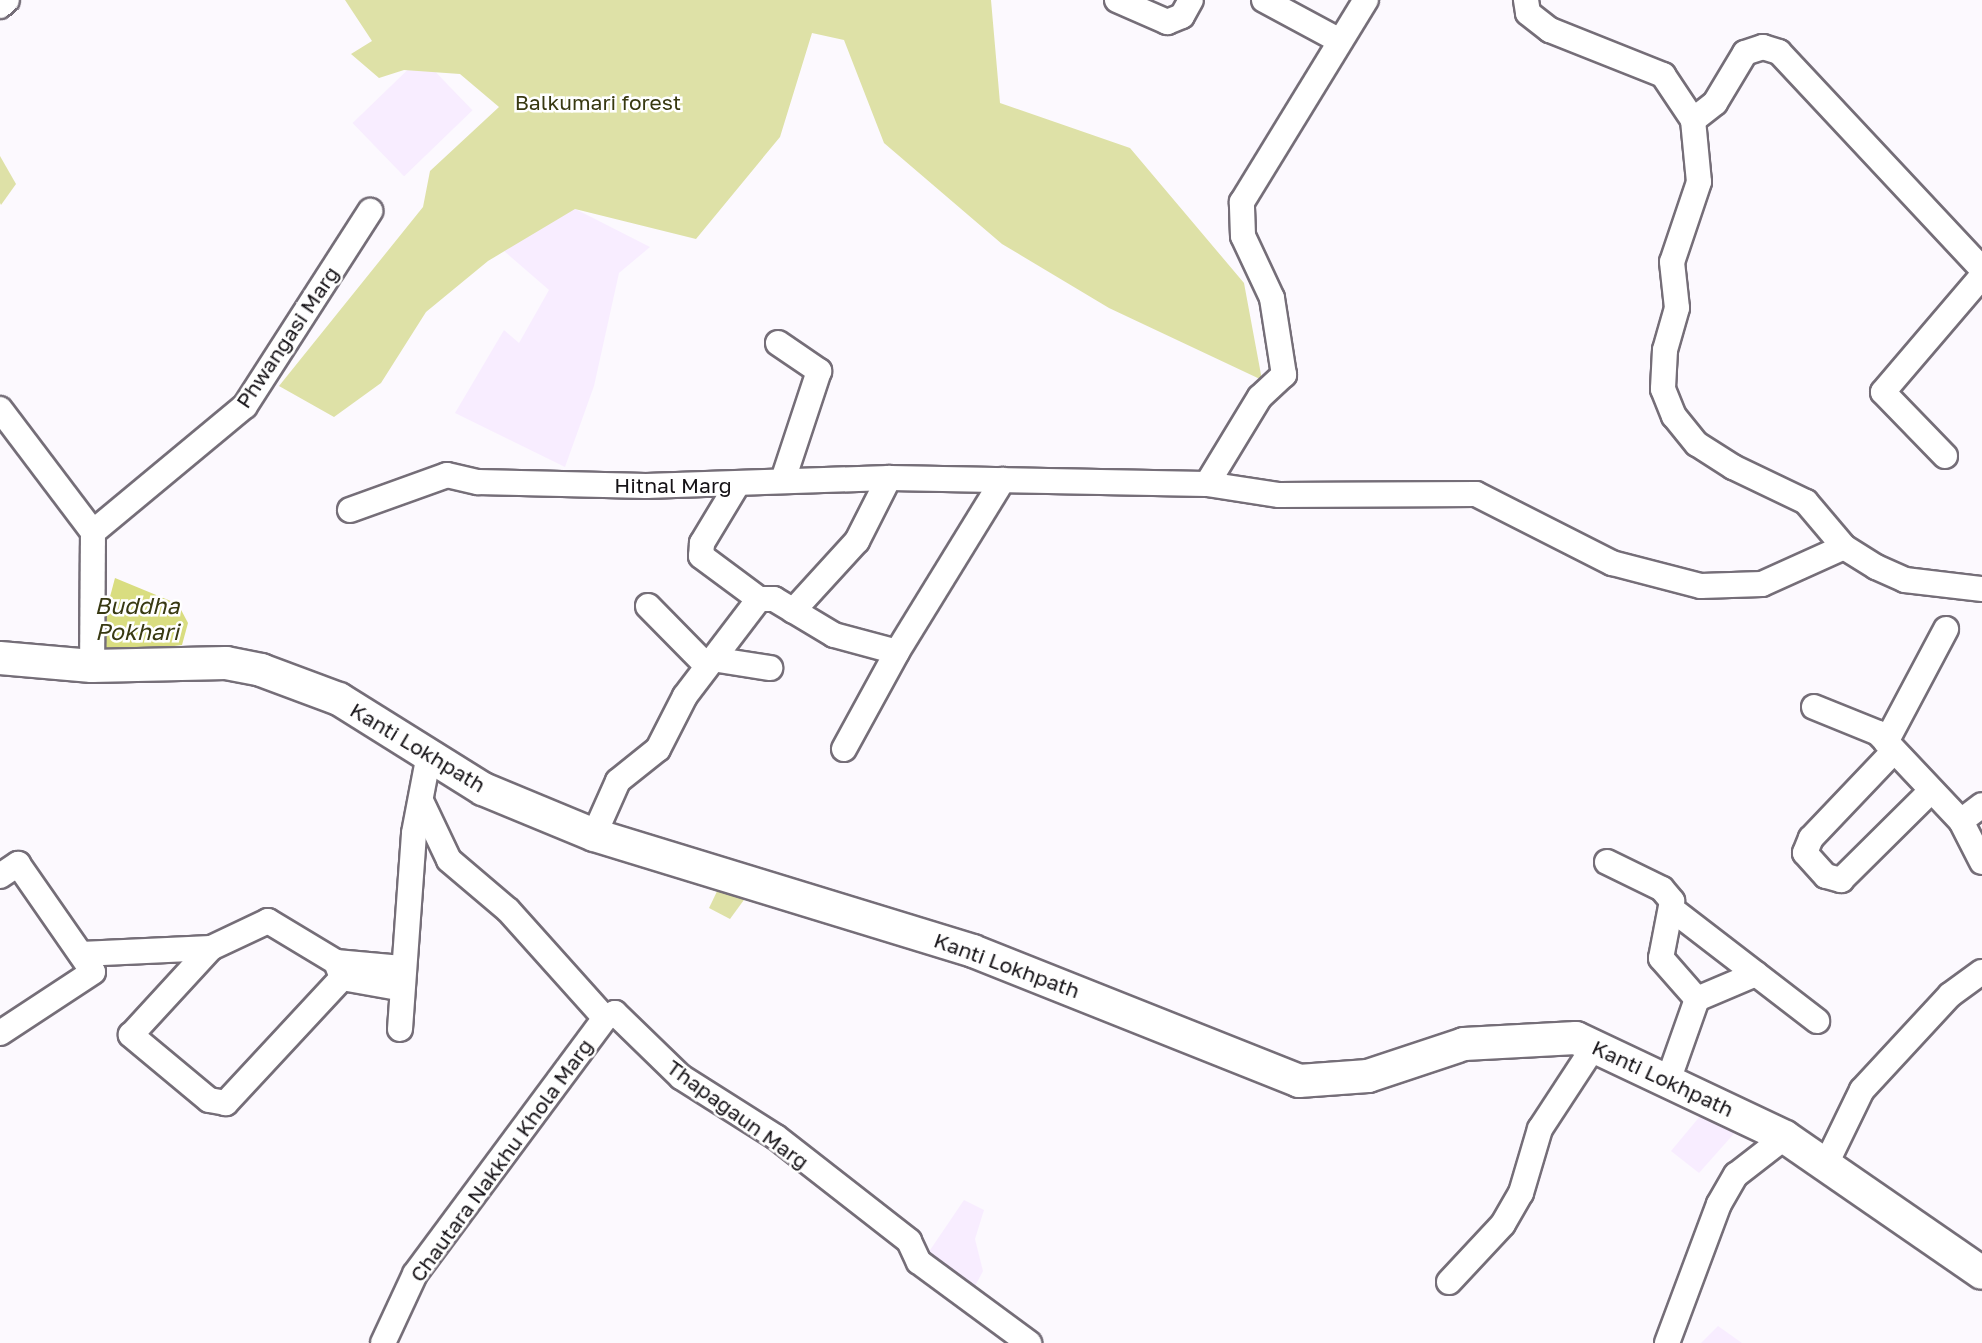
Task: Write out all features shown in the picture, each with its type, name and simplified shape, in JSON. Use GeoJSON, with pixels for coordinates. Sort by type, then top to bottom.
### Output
{"type":"FeatureCollection","features":[{"type":"Feature","properties":{"kind":"main road","name":"Kanti Lokhpath"},"geometry":{"type":"LineString","coordinates":[[0,658],[92,666],[226,663],[261,670],[339,699],[483,789],[594,835],[973,951],[1298,1081],[1368,1076],[1475,1042],[1543,1035],[1595,1045],[1669,1078],[1785,1137],[1826,1162],[1982,1273]]}},
{"type":"Feature","properties":{"kind":"street"},"geometry":{"type":"LineString","coordinates":[[0,6],[7,0]]}},
{"type":"Feature","properties":{"kind":"street"},"geometry":{"type":"LineString","coordinates":[[1117,0],[1167,22],[1182,16],[1191,0]]}},
{"type":"Feature","properties":{"kind":"street"},"geometry":{"type":"LineString","coordinates":[[1264,0],[1340,41]]}},
{"type":"Feature","properties":{"kind":"street"},"geometry":{"type":"LineString","coordinates":[[1208,484],[1260,397],[1284,375],[1272,298],[1243,236],[1242,202],[1366,0]]}},
{"type":"Feature","properties":{"kind":"street"},"geometry":{"type":"LineString","coordinates":[[1526,0],[1528,13],[1550,30],[1663,75],[1693,120],[1699,182],[1672,262],[1677,308],[1665,350],[1664,389],[1674,416],[1697,443],[1806,502],[1844,547],[1905,580],[1982,589]]}},
{"type":"Feature","properties":{"kind":"street"},"geometry":{"type":"LineString","coordinates":[[1693,120],[1715,103],[1745,54],[1763,47],[1779,52],[1982,269]]}},
{"type":"Feature","properties":{"kind":"street","name":"Phwangasi Marg"},"geometry":{"type":"LineString","coordinates":[[93,532],[246,406],[370,211]]}},
{"type":"Feature","properties":{"kind":"street"},"geometry":{"type":"LineString","coordinates":[[1945,456],[1883,392],[1982,276]]}},
{"type":"Feature","properties":{"kind":"street"},"geometry":{"type":"LineString","coordinates":[[778,343],[819,371],[783,480]]}},
{"type":"Feature","properties":{"kind":"street"},"geometry":{"type":"LineString","coordinates":[[0,409],[93,532],[92,666]]}},
{"type":"Feature","properties":{"kind":"street","name":"Hitnal Marg"},"geometry":{"type":"LineString","coordinates":[[350,510],[447,475],[478,482],[737,485],[783,480],[889,478],[1208,484],[1279,495],[1476,494],[1612,563],[1701,586],[1762,584],[1844,547]]}},
{"type":"Feature","properties":{"kind":"street"},"geometry":{"type":"LineString","coordinates":[[793,611],[857,541],[889,478]]}},
{"type":"Feature","properties":{"kind":"street"},"geometry":{"type":"LineString","coordinates":[[844,749],[897,652],[1003,480]]}},
{"type":"Feature","properties":{"kind":"street"},"geometry":{"type":"LineString","coordinates":[[737,485],[702,543],[701,556],[759,599],[793,611],[834,635],[897,652]]}},
{"type":"Feature","properties":{"kind":"street"},"geometry":{"type":"LineString","coordinates":[[594,835],[618,781],[658,749],[710,663],[759,599]]}},
{"type":"Feature","properties":{"kind":"street"},"geometry":{"type":"LineString","coordinates":[[648,606],[710,663],[770,668]]}},
{"type":"Feature","properties":{"kind":"street"},"geometry":{"type":"LineString","coordinates":[[1930,792],[1841,880],[1826,876],[1805,853],[1811,838],[1890,747],[1946,629]]}},
{"type":"Feature","properties":{"kind":"street"},"geometry":{"type":"LineString","coordinates":[[1814,707],[1878,733],[1930,792],[1961,821],[1982,862]]}},
{"type":"Feature","properties":{"kind":"street"},"geometry":{"type":"LineString","coordinates":[[400,1030],[400,978],[412,916],[421,801],[429,754]]}},
{"type":"Feature","properties":{"kind":"street","name":"Thapagaun Marg"},"geometry":{"type":"LineString","coordinates":[[421,801],[449,860],[508,910],[606,1018],[615,1013],[681,1077],[776,1137],[909,1241],[919,1262],[1029,1343]]}},
{"type":"Feature","properties":{"kind":"street"},"geometry":{"type":"LineString","coordinates":[[1961,821],[1982,805]]}},
{"type":"Feature","properties":{"kind":"street"},"geometry":{"type":"LineString","coordinates":[[1608,862],[1662,889],[1673,910],[1817,1021]]}},
{"type":"Feature","properties":{"kind":"street"},"geometry":{"type":"LineString","coordinates":[[0,876],[18,864],[93,971],[0,1033]]}},
{"type":"Feature","properties":{"kind":"street"},"geometry":{"type":"LineString","coordinates":[[1673,910],[1661,958],[1697,999]]}},
{"type":"Feature","properties":{"kind":"street"},"geometry":{"type":"LineString","coordinates":[[339,970],[226,1103],[209,1100],[131,1035],[211,948],[268,920],[339,970],[400,978]]}},
{"type":"Feature","properties":{"kind":"street"},"geometry":{"type":"LineString","coordinates":[[81,954],[211,948]]}},
{"type":"Feature","properties":{"kind":"street"},"geometry":{"type":"LineString","coordinates":[[1826,1162],[1862,1090],[1950,995],[1982,972]]}},
{"type":"Feature","properties":{"kind":"street"},"geometry":{"type":"LineString","coordinates":[[1669,1078],[1697,999],[1756,974]]}},
{"type":"Feature","properties":{"kind":"street","name":"Chautara Nakkhu Khola Marg"},"geometry":{"type":"LineString","coordinates":[[383,1343],[420,1266],[606,1018]]}},
{"type":"Feature","properties":{"kind":"street"},"geometry":{"type":"LineString","coordinates":[[1449,1282],[1503,1224],[1521,1194],[1540,1129],[1595,1045]]}},
{"type":"Feature","properties":{"kind":"street"},"geometry":{"type":"LineString","coordinates":[[1667,1343],[1736,1175],[1785,1137]]}},
{"type":"Feature","properties":{"kind":"shaded area"},"geometry":{"type":"Polygon","coordinates":[[[421,57],[472,110],[404,176],[353,123],[421,57]]]}},
{"type":"Feature","properties":{"kind":"shaded area"},"geometry":{"type":"Polygon","coordinates":[[[542,192],[650,247],[619,273],[594,386],[565,467],[455,413],[504,330],[519,343],[549,290],[496,244],[542,192]]]}},
{"type":"Feature","properties":{"kind":"shaded area"},"geometry":{"type":"Polygon","coordinates":[[[1706,1109],[1739,1128],[1699,1173],[1671,1151],[1706,1109]]]}},
{"type":"Feature","properties":{"kind":"shaded area"},"geometry":{"type":"Polygon","coordinates":[[[964,1200],[984,1210],[975,1239],[983,1271],[971,1294],[924,1259],[964,1200]]]}},
{"type":"Feature","properties":{"kind":"shaded area"},"geometry":{"type":"Polygon","coordinates":[[[1718,1326],[1742,1343],[1701,1343],[1718,1326]]]}},
{"type":"Feature","properties":{"kind":"green space","name":"Balkumari forest"},"geometry":{"type":"Polygon","coordinates":[[[345,0],[991,0],[1000,103],[1130,148],[1244,283],[1262,380],[1109,308],[1002,244],[884,143],[844,40],[812,33],[780,137],[696,239],[575,209],[488,261],[426,312],[381,383],[334,417],[279,386],[423,207],[430,171],[499,107],[460,74],[404,70],[379,78],[351,54],[372,41],[345,0]]]}},
{"type":"Feature","properties":{"kind":"green space"},"geometry":{"type":"Polygon","coordinates":[[[0,156],[16,184],[1,205],[0,203],[0,156]]]}},
{"type":"Feature","properties":{"kind":"green space"},"geometry":{"type":"Polygon","coordinates":[[[722,881],[749,893],[730,919],[709,908],[722,881]]]}},
{"type":"Feature","properties":{"kind":"water","name":"Buddha Pokhari"},"geometry":{"type":"Polygon","coordinates":[[[115,578],[178,604],[188,623],[182,645],[106,655],[99,638],[115,578]]]}}]}
